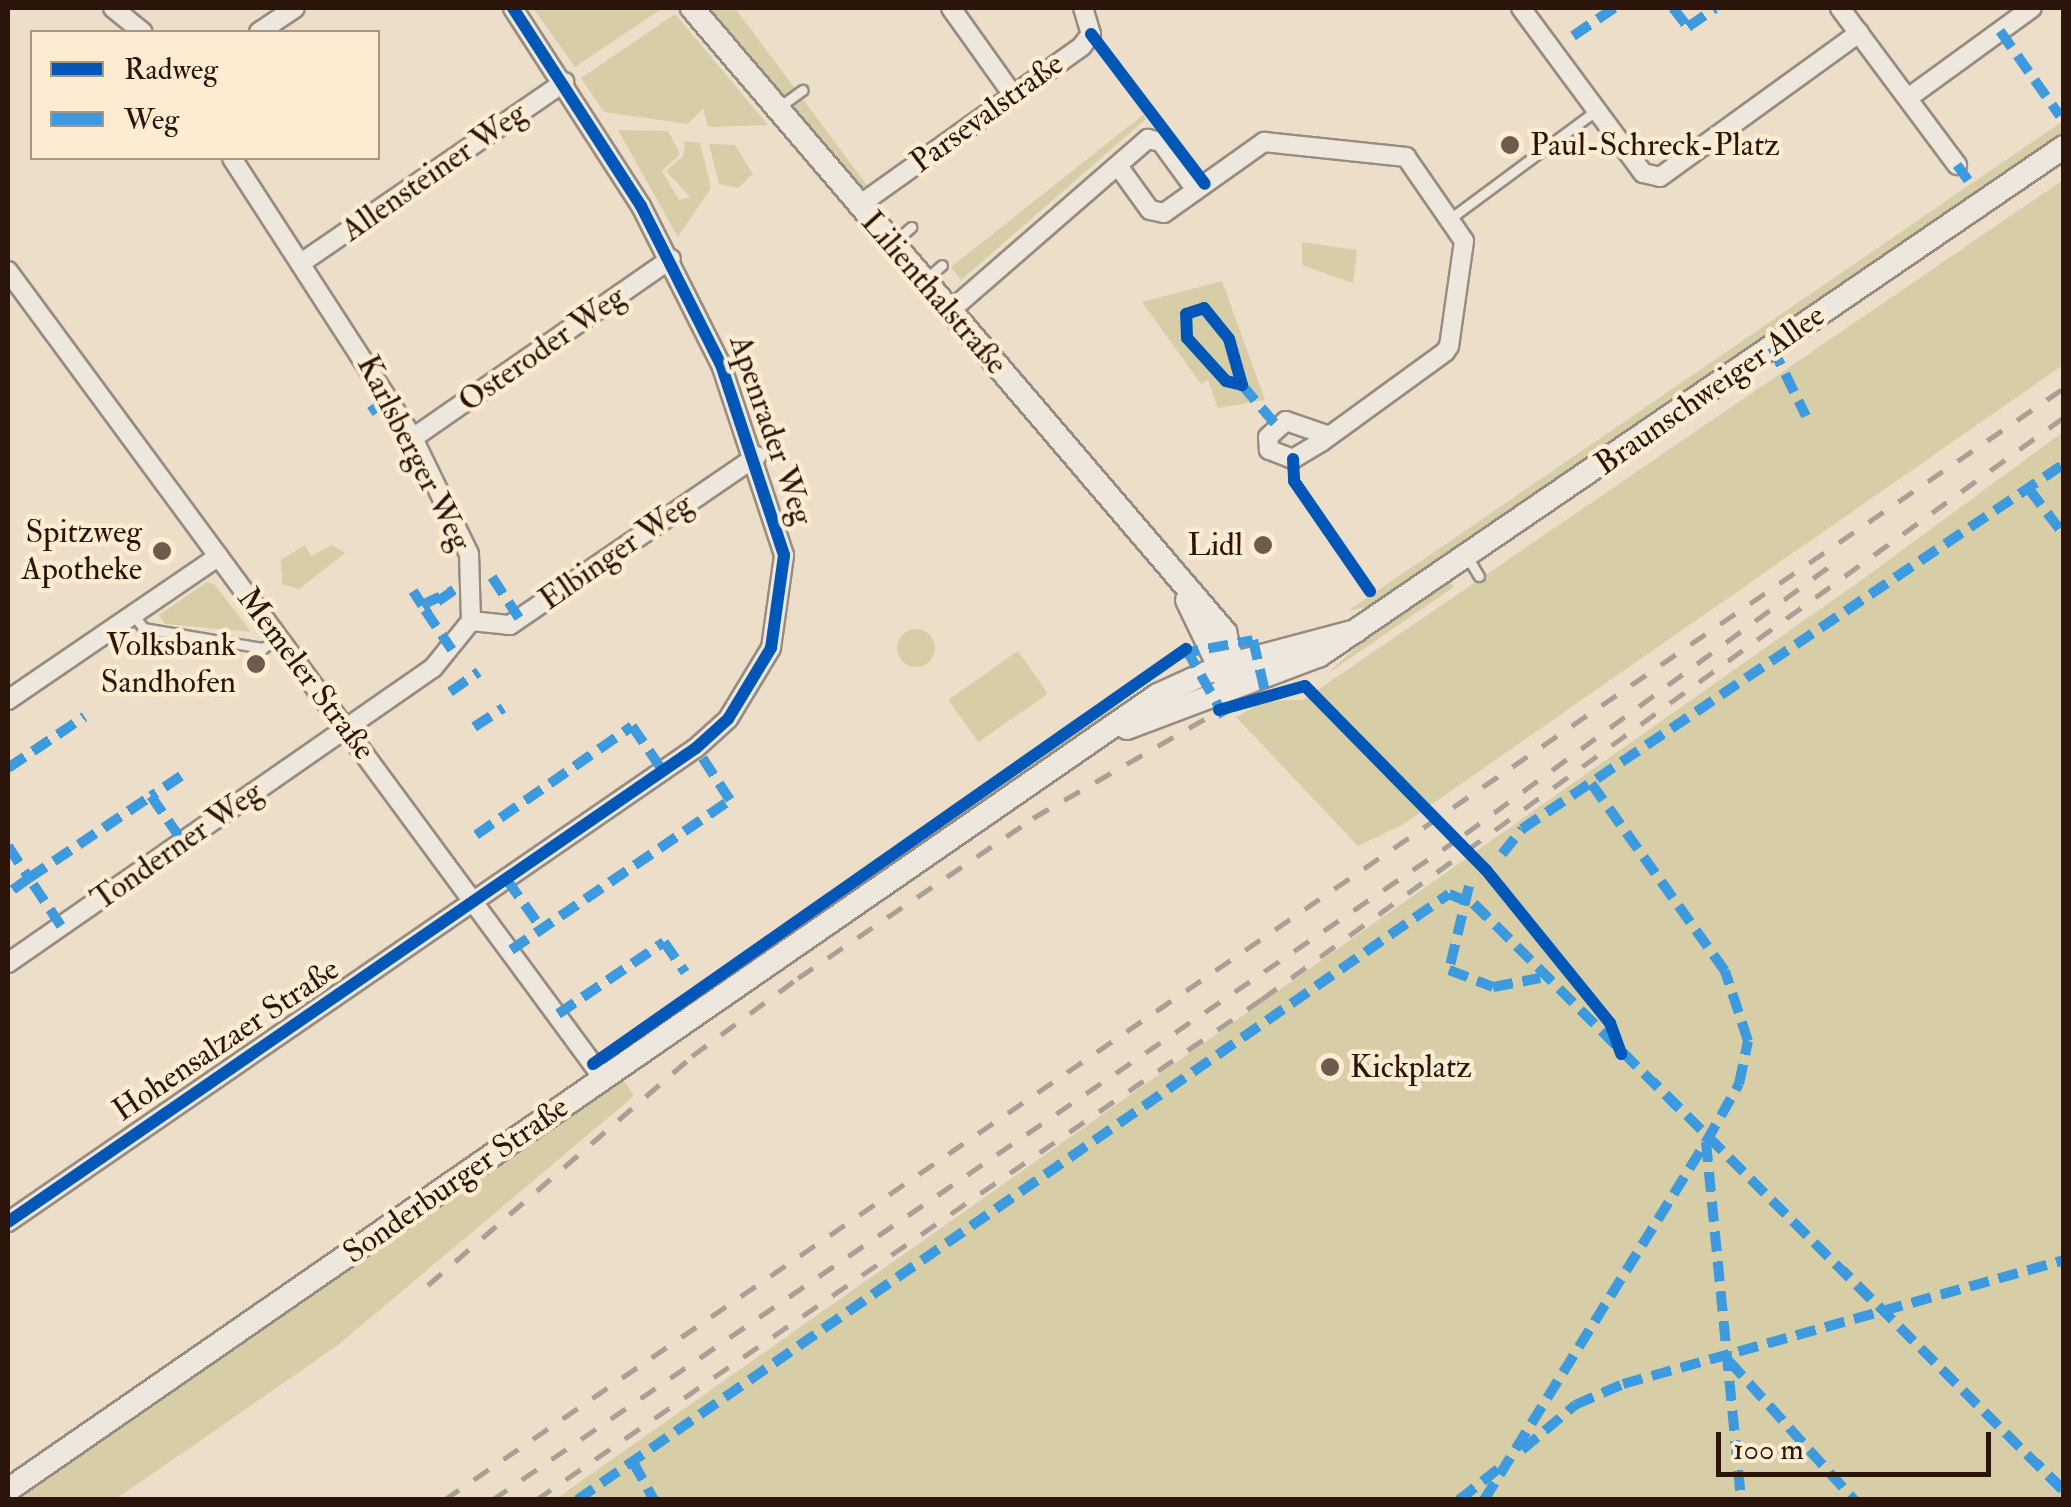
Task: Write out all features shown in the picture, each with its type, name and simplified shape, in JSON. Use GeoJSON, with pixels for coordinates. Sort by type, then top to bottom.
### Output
{"type":"FeatureCollection","features":[{"type":"Feature","properties":{"kind":"street"},"geometry":{"type":"LineString","coordinates":[[113,8],[141,30]]}},
{"type":"Feature","properties":{"kind":"street"},"geometry":{"type":"LineString","coordinates":[[262,30],[295,8]]}},
{"type":"Feature","properties":{"kind":"street","name":"Apenrader Weg"},"geometry":{"type":"LineString","coordinates":[[476,902],[696,748],[752,687],[778,626],[785,579],[757,456],[671,259],[564,82],[513,8]]}},
{"type":"Feature","properties":{"kind":"street","name":"Lilienthalstraße"},"geometry":{"type":"LineString","coordinates":[[693,8],[892,244],[933,273],[951,310],[1177,579],[1227,665],[1233,691]]}},
{"type":"Feature","properties":{"kind":"street"},"geometry":{"type":"LineString","coordinates":[[951,8],[1013,95]]}},
{"type":"Feature","properties":{"kind":"street","name":"Parsevalstraße"},"geometry":{"type":"LineString","coordinates":[[858,206],[1091,34],[1083,8]]}},
{"type":"Feature","properties":{"kind":"street"},"geometry":{"type":"LineString","coordinates":[[1521,8],[1643,173],[1660,177],[1860,34]]}},
{"type":"Feature","properties":{"kind":"street"},"geometry":{"type":"LineString","coordinates":[[1840,8],[1957,165]]}},
{"type":"Feature","properties":{"kind":"street"},"geometry":{"type":"LineString","coordinates":[[1908,98],[2032,8]]}},
{"type":"Feature","properties":{"kind":"street","name":"Allensteiner Weg"},"geometry":{"type":"LineString","coordinates":[[304,262],[564,82]]}},
{"type":"Feature","properties":{"kind":"street"},"geometry":{"type":"LineString","coordinates":[[1121,170],[1150,210],[1164,213],[1279,139],[1406,157],[1464,240],[1445,352],[1327,436]]}},
{"type":"Feature","properties":{"kind":"street"},"geometry":{"type":"LineString","coordinates":[[951,310],[1121,170],[1136,147],[1161,142],[1193,192]]}},
{"type":"Feature","properties":{"kind":"street","name":"Braunschweiger Allee"},"geometry":{"type":"LineString","coordinates":[[1233,691],[1356,631],[1474,566],[2064,147]]}},
{"type":"Feature","properties":{"kind":"street","name":"Karlsberger Weg"},"geometry":{"type":"LineString","coordinates":[[233,160],[304,262],[413,438],[469,554],[470,622]]}},
{"type":"Feature","properties":{"kind":"street","name":"Osteroder Weg"},"geometry":{"type":"LineString","coordinates":[[413,438],[671,259]]}},
{"type":"Feature","properties":{"kind":"street","name":"Memeler Straße"},"geometry":{"type":"LineString","coordinates":[[8,271],[604,1078]]}},
{"type":"Feature","properties":{"kind":"street","name":"Elbinger Weg"},"geometry":{"type":"LineString","coordinates":[[470,622],[510,625],[757,456]]}},
{"type":"Feature","properties":{"kind":"street"},"geometry":{"type":"LineString","coordinates":[[8,700],[219,556]]}},
{"type":"Feature","properties":{"kind":"street"},"geometry":{"type":"LineString","coordinates":[[347,729],[433,668],[470,622]]}},
{"type":"Feature","properties":{"kind":"street","name":"Braunschweiger Allee"},"geometry":{"type":"LineString","coordinates":[[1227,665],[1356,631]]}},
{"type":"Feature","properties":{"kind":"street","name":"Sonderburger Straße"},"geometry":{"type":"LineString","coordinates":[[8,1490],[1158,694],[1227,665]]}},
{"type":"Feature","properties":{"kind":"street","name":"Sonderburger Straße"},"geometry":{"type":"LineString","coordinates":[[1104,735],[1233,691]]}},
{"type":"Feature","properties":{"kind":"street","name":"Tonderner Weg"},"geometry":{"type":"LineString","coordinates":[[8,963],[347,729]]}},
{"type":"Feature","properties":{"kind":"street","name":"Hohensalzaer Straße"},"geometry":{"type":"LineString","coordinates":[[8,1222],[476,902]]}},
{"type":"Feature","properties":{"kind":"lane"},"geometry":{"type":"LineString","coordinates":[[776,109],[802,90]]}},
{"type":"Feature","properties":{"kind":"lane"},"geometry":{"type":"LineString","coordinates":[[1451,218],[1597,110]]}},
{"type":"Feature","properties":{"kind":"lane"},"geometry":{"type":"LineString","coordinates":[[892,244],[911,227]]}},
{"type":"Feature","properties":{"kind":"lane"},"geometry":{"type":"LineString","coordinates":[[133,614],[143,628],[263,648],[278,637]]}},
{"type":"Feature","properties":{"kind":"shaded area"},"geometry":{"type":"Polygon","coordinates":[[[533,8],[663,8],[575,67],[533,8]]]}},
{"type":"Feature","properties":{"kind":"shaded area"},"geometry":{"type":"Polygon","coordinates":[[[702,8],[735,8],[869,188],[853,187],[702,8]]]}},
{"type":"Feature","properties":{"kind":"shaded area"},"geometry":{"type":"Polygon","coordinates":[[[675,14],[768,125],[708,127],[703,108],[688,124],[604,112],[581,78],[675,14]]]}},
{"type":"Feature","properties":{"kind":"shaded area"},"geometry":{"type":"Polygon","coordinates":[[[1101,46],[1146,119],[961,280],[951,267],[1143,115],[1101,46]]]}},
{"type":"Feature","properties":{"kind":"shaded area"},"geometry":{"type":"Polygon","coordinates":[[[2063,121],[2063,134],[1383,603],[1348,611],[2063,121]]]}},
{"type":"Feature","properties":{"kind":"shaded area"},"geometry":{"type":"Polygon","coordinates":[[[618,130],[668,131],[680,154],[662,171],[679,200],[690,197],[666,171],[683,156],[685,141],[700,143],[711,188],[678,237],[618,130]]]}},
{"type":"Feature","properties":{"kind":"shaded area"},"geometry":{"type":"Polygon","coordinates":[[[709,144],[735,145],[753,174],[738,188],[719,184],[709,144]]]}},
{"type":"Feature","properties":{"kind":"shaded area"},"geometry":{"type":"Polygon","coordinates":[[[2063,180],[2063,365],[1402,825],[1358,846],[1236,717],[1265,701],[1303,700],[2063,180]]]}},
{"type":"Feature","properties":{"kind":"shaded area"},"geometry":{"type":"Polygon","coordinates":[[[1302,242],[1357,250],[1353,283],[1302,265],[1302,242]]]}},
{"type":"Feature","properties":{"kind":"shaded area"},"geometry":{"type":"Polygon","coordinates":[[[1222,281],[1265,400],[1218,408],[1208,380],[1201,384],[1142,302],[1222,281]]]}},
{"type":"Feature","properties":{"kind":"shaded area"},"geometry":{"type":"Polygon","coordinates":[[[2063,432],[2063,1499],[556,1499],[1863,579],[2063,432]]]}},
{"type":"Feature","properties":{"kind":"shaded area"},"geometry":{"type":"Polygon","coordinates":[[[305,545],[311,556],[332,545],[345,553],[299,589],[282,584],[281,560],[305,545]]]}},
{"type":"Feature","properties":{"kind":"shaded area"},"geometry":{"type":"Polygon","coordinates":[[[1448,581],[1454,587],[1327,674],[1364,640],[1448,581]]]}},
{"type":"Feature","properties":{"kind":"shaded area"},"geometry":{"type":"Polygon","coordinates":[[[207,582],[214,584],[251,632],[165,624],[159,615],[207,582]]]}},
{"type":"Feature","properties":{"kind":"shaded area"},"geometry":{"type":"Polygon","coordinates":[[[916,629],[930,634],[935,648],[930,662],[916,667],[902,662],[897,648],[902,634],[916,629]]]}},
{"type":"Feature","properties":{"kind":"shaded area"},"geometry":{"type":"Polygon","coordinates":[[[1018,651],[1048,694],[978,742],[948,700],[1018,651]]]}},
{"type":"Feature","properties":{"kind":"shaded area"},"geometry":{"type":"Polygon","coordinates":[[[1126,693],[1100,727],[843,902],[835,897],[1126,693]]]}},
{"type":"Feature","properties":{"kind":"shaded area"},"geometry":{"type":"Polygon","coordinates":[[[623,1079],[634,1096],[338,1345],[116,1499],[15,1499],[623,1079]]]}},
{"type":"Feature","properties":{"kind":"railway"},"geometry":{"type":"LineString","coordinates":[[444,1500],[2064,388]]}},
{"type":"Feature","properties":{"kind":"railway"},"geometry":{"type":"LineString","coordinates":[[536,1500],[1262,999],[2064,417]]}},
{"type":"Feature","properties":{"kind":"railway"},"geometry":{"type":"LineString","coordinates":[[492,1500],[1465,834],[1829,567]]}},
{"type":"Feature","properties":{"kind":"railway"},"geometry":{"type":"LineString","coordinates":[[428,1285],[692,1056],[798,978],[1033,818],[1213,714]]}},
{"type":"Feature","properties":{"kind":"marked path"},"geometry":{"type":"LineString","coordinates":[[1573,36],[1614,8]]}},
{"type":"Feature","properties":{"kind":"marked path"},"geometry":{"type":"LineString","coordinates":[[1673,8],[1688,27],[1715,8]]}},
{"type":"Feature","properties":{"kind":"marked path"},"geometry":{"type":"LineString","coordinates":[[2000,31],[2060,116]]}},
{"type":"Feature","properties":{"kind":"marked path"},"geometry":{"type":"LineString","coordinates":[[1957,165],[1968,180]]}},
{"type":"Feature","properties":{"kind":"marked path"},"geometry":{"type":"LineString","coordinates":[[1772,347],[1806,416]]}},
{"type":"Feature","properties":{"kind":"marked path"},"geometry":{"type":"LineString","coordinates":[[1242,385],[1276,425]]}},
{"type":"Feature","properties":{"kind":"marked path"},"geometry":{"type":"LineString","coordinates":[[370,412],[390,398]]}},
{"type":"Feature","properties":{"kind":"marked path"},"geometry":{"type":"LineString","coordinates":[[1502,854],[1522,829],[2064,464]]}},
{"type":"Feature","properties":{"kind":"marked path"},"geometry":{"type":"LineString","coordinates":[[2029,489],[2064,535]]}},
{"type":"Feature","properties":{"kind":"marked path"},"geometry":{"type":"LineString","coordinates":[[492,577],[519,618]]}},
{"type":"Feature","properties":{"kind":"marked path"},"geometry":{"type":"LineString","coordinates":[[413,591],[422,605],[454,590],[425,610],[452,650]]}},
{"type":"Feature","properties":{"kind":"marked path"},"geometry":{"type":"LineString","coordinates":[[1179,654],[1253,640],[1266,696]]}},
{"type":"Feature","properties":{"kind":"marked path"},"geometry":{"type":"LineString","coordinates":[[1186,649],[1224,716]]}},
{"type":"Feature","properties":{"kind":"marked path"},"geometry":{"type":"LineString","coordinates":[[450,692],[479,672]]}},
{"type":"Feature","properties":{"kind":"marked path"},"geometry":{"type":"LineString","coordinates":[[474,727],[503,708]]}},
{"type":"Feature","properties":{"kind":"marked path"},"geometry":{"type":"LineString","coordinates":[[8,768],[84,717]]}},
{"type":"Feature","properties":{"kind":"marked path"},"geometry":{"type":"LineString","coordinates":[[476,835],[632,726],[663,771]]}},
{"type":"Feature","properties":{"kind":"marked path"},"geometry":{"type":"LineString","coordinates":[[511,950],[730,800],[696,748]]}},
{"type":"Feature","properties":{"kind":"marked path"},"geometry":{"type":"LineString","coordinates":[[181,776],[151,796],[183,842]]}},
{"type":"Feature","properties":{"kind":"marked path"},"geometry":{"type":"LineString","coordinates":[[1484,1500],[1706,1142],[1739,1084],[1748,1041],[1725,971],[1589,780]]}},
{"type":"Feature","properties":{"kind":"marked path"},"geometry":{"type":"LineString","coordinates":[[61,926],[29,878],[151,796]]}},
{"type":"Feature","properties":{"kind":"marked path"},"geometry":{"type":"LineString","coordinates":[[8,846],[29,878],[8,893]]}},
{"type":"Feature","properties":{"kind":"marked path"},"geometry":{"type":"LineString","coordinates":[[507,880],[542,929]]}},
{"type":"Feature","properties":{"kind":"marked path"},"geometry":{"type":"LineString","coordinates":[[1469,886],[1449,970],[1493,987],[1540,978]]}},
{"type":"Feature","properties":{"kind":"marked path"},"geometry":{"type":"LineString","coordinates":[[577,1500],[1449,894],[1474,904],[2064,1491]]}},
{"type":"Feature","properties":{"kind":"marked path"},"geometry":{"type":"LineString","coordinates":[[558,1014],[664,942],[685,972]]}},
{"type":"Feature","properties":{"kind":"marked path"},"geometry":{"type":"LineString","coordinates":[[1706,1142],[1741,1500]]}},
{"type":"Feature","properties":{"kind":"marked path"},"geometry":{"type":"LineString","coordinates":[[1522,1450],[1575,1405],[1623,1384],[2064,1260]]}},
{"type":"Feature","properties":{"kind":"marked path"},"geometry":{"type":"LineString","coordinates":[[1729,1361],[1854,1500]]}},
{"type":"Feature","properties":{"kind":"marked path"},"geometry":{"type":"LineString","coordinates":[[633,1462],[654,1500]]}},
{"type":"Feature","properties":{"kind":"marked path"},"geometry":{"type":"LineString","coordinates":[[1459,1500],[1498,1469]]}},
{"type":"Feature","properties":{"kind":"cycle path"},"geometry":{"type":"LineString","coordinates":[[8,1222],[696,748],[728,719],[771,648],[784,555],[722,367],[641,206],[513,8]]}},
{"type":"Feature","properties":{"kind":"cycle path"},"geometry":{"type":"LineString","coordinates":[[1091,34],[1205,184]]}},
{"type":"Feature","properties":{"kind":"cycle path"},"geometry":{"type":"LineString","coordinates":[[1204,308],[1229,339],[1242,385],[1226,381],[1187,338],[1186,314],[1204,308]]}},
{"type":"Feature","properties":{"kind":"cycle path"},"geometry":{"type":"LineString","coordinates":[[1293,459],[1294,481],[1370,591]]}},
{"type":"Feature","properties":{"kind":"cycle path"},"geometry":{"type":"LineString","coordinates":[[593,1064],[1186,649]]}},
{"type":"Feature","properties":{"kind":"cycle path"},"geometry":{"type":"LineString","coordinates":[[1219,710],[1305,686],[1486,870],[1610,1023],[1621,1054]]}},
{"type":"Feature","properties":{"kind":"place","name":"Paul-Schreck-Platz"},"geometry":{"type":"Point","coordinates":[1510,145]}},
{"type":"Feature","properties":{"kind":"place","name":"Lidl"},"geometry":{"type":"Point","coordinates":[1263,545]}},
{"type":"Feature","properties":{"kind":"place","name":"Spitzweg Apotheke"},"geometry":{"type":"Point","coordinates":[162,551]}},
{"type":"Feature","properties":{"kind":"place","name":"Volksbank Sandhofen"},"geometry":{"type":"Point","coordinates":[256,664]}},
{"type":"Feature","properties":{"kind":"place","name":"Kickplatz"},"geometry":{"type":"Point","coordinates":[1330,1067]}}]}
